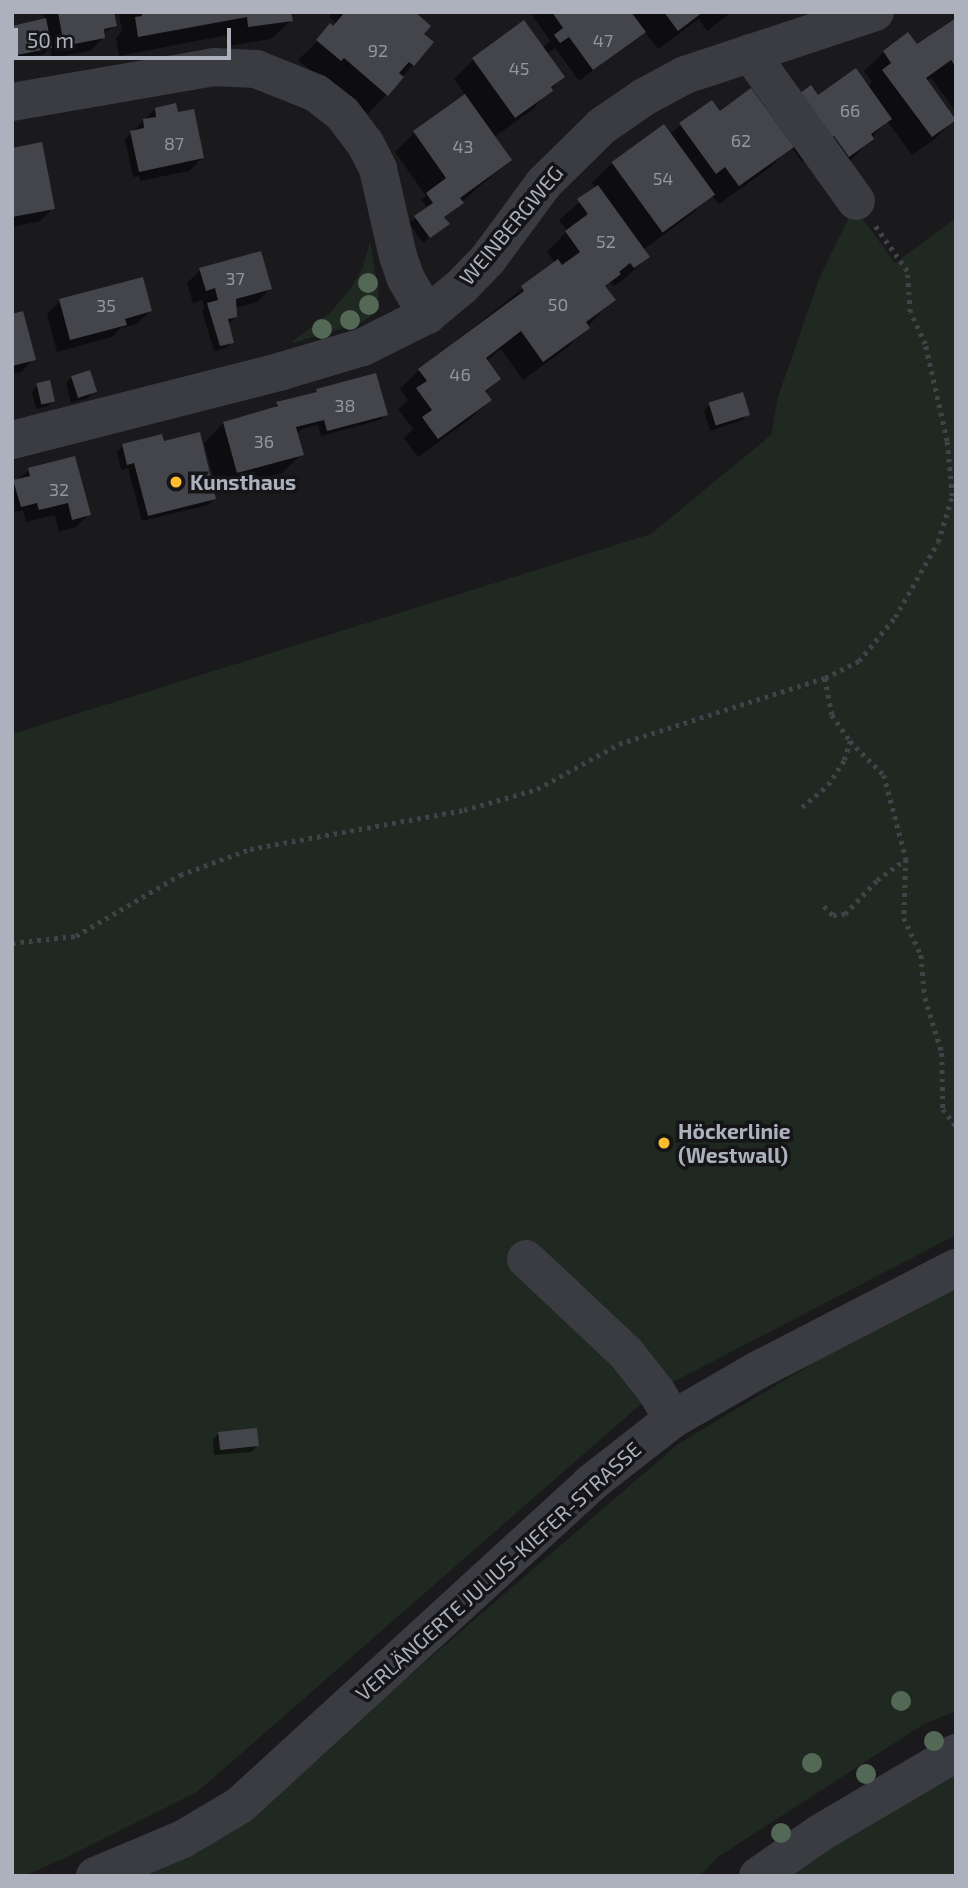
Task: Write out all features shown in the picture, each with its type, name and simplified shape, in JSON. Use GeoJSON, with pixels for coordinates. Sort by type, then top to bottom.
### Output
{"type":"FeatureCollection","features":[{"type":"Feature","properties":{"kind":"street","name":"WEINBERGWEG"},"geometry":{"type":"LineString","coordinates":[[12,440],[363,347],[427,314],[462,286],[488,259],[544,183],[602,126],[644,97],[685,75],[875,12]]}},
{"type":"Feature","properties":{"kind":"street"},"geometry":{"type":"LineString","coordinates":[[750,53],[861,207]]}},
{"type":"Feature","properties":{"kind":"street"},"geometry":{"type":"LineString","coordinates":[[12,102],[214,67],[256,69],[285,78],[316,93],[342,113],[365,143],[379,169],[398,256],[406,279],[427,314]]}},
{"type":"Feature","properties":{"kind":"street"},"geometry":{"type":"LineString","coordinates":[[526,1259],[626,1353],[656,1391],[673,1419]]}},
{"type":"Feature","properties":{"kind":"street","name":"VERLÄNGERTE JULIUS-KIEFER-STRASSE"},"geometry":{"type":"LineString","coordinates":[[94,1876],[183,1839],[240,1805],[591,1483],[673,1419],[758,1370],[956,1268]]}},
{"type":"Feature","properties":{"kind":"street"},"geometry":{"type":"LineString","coordinates":[[758,1876],[820,1833],[956,1753]]}},
{"type":"Feature","properties":{"kind":"path"},"geometry":{"type":"LineString","coordinates":[[12,943],[76,936],[180,875],[250,849],[464,810],[537,789],[619,744],[825,678],[859,661],[895,617],[938,542],[952,496],[947,441],[925,344],[910,312],[907,271],[861,207]]}},
{"type":"Feature","properties":{"kind":"path"},"geometry":{"type":"LineString","coordinates":[[825,678],[832,715],[850,741],[884,775],[906,859],[904,918],[920,954],[925,998],[942,1054],[943,1109],[956,1126]]}},
{"type":"Feature","properties":{"kind":"path"},"geometry":{"type":"LineString","coordinates":[[803,807],[828,785],[844,760],[850,741]]}},
{"type":"Feature","properties":{"kind":"path"},"geometry":{"type":"LineString","coordinates":[[824,906],[833,915],[845,914],[877,880],[906,859]]}},
{"type":"Feature","properties":{"kind":"shaded area"},"geometry":{"type":"Polygon","coordinates":[[[854,207],[895,263],[956,218],[956,1235],[656,1391],[197,1792],[65,1858],[24,1876],[12,1876],[12,734],[651,534],[771,435],[778,397],[819,279],[854,207]]]}},
{"type":"Feature","properties":{"kind":"shaded area"},"geometry":{"type":"Polygon","coordinates":[[[370,241],[379,296],[370,317],[360,323],[293,343],[331,312],[351,288],[363,267],[370,241]]]}},
{"type":"Feature","properties":{"kind":"shaded area"},"geometry":{"type":"Polygon","coordinates":[[[956,1287],[956,1711],[924,1724],[718,1857],[700,1876],[134,1876],[247,1816],[678,1444],[820,1359],[956,1287]]]}},
{"type":"Feature","properties":{"kind":"shaded area"},"geometry":{"type":"Polygon","coordinates":[[[956,1768],[956,1876],[781,1876],[956,1768]]]}},
{"type":"Feature","properties":{"kind":"building"},"geometry":{"type":"Polygon","coordinates":[[[58,12],[114,12],[117,26],[104,29],[105,38],[64,46],[58,12]]]}},
{"type":"Feature","properties":{"kind":"building"},"geometry":{"type":"Polygon","coordinates":[[[141,12],[291,12],[293,21],[248,27],[247,17],[138,37],[135,17],[142,16],[141,12]]]}},
{"type":"Feature","properties":{"kind":"building"},"geometry":{"type":"Polygon","coordinates":[[[345,12],[415,12],[431,26],[424,34],[434,42],[414,66],[409,62],[399,73],[404,77],[388,96],[344,58],[341,61],[316,40],[330,23],[333,26],[345,12]]]}},
{"type":"Feature","properties":{"kind":"building"},"geometry":{"type":"Polygon","coordinates":[[[552,12],[631,12],[646,32],[593,70],[569,37],[560,43],[554,35],[563,28],[552,12]]]}},
{"type":"Feature","properties":{"kind":"building"},"geometry":{"type":"Polygon","coordinates":[[[664,12],[703,12],[678,31],[664,12]]]}},
{"type":"Feature","properties":{"kind":"building"},"geometry":{"type":"Polygon","coordinates":[[[46,18],[52,48],[12,56],[12,26],[46,18]]]}},
{"type":"Feature","properties":{"kind":"building"},"geometry":{"type":"Polygon","coordinates":[[[956,18],[956,67],[951,60],[926,78],[956,120],[932,137],[882,70],[891,63],[883,51],[908,32],[917,44],[956,18]]]}},
{"type":"Feature","properties":{"kind":"building"},"geometry":{"type":"Polygon","coordinates":[[[524,20],[565,77],[551,87],[553,91],[515,118],[472,58],[524,20]]]}},
{"type":"Feature","properties":{"kind":"building"},"geometry":{"type":"Polygon","coordinates":[[[856,68],[892,119],[871,134],[874,139],[849,157],[834,136],[822,144],[791,100],[811,85],[818,95],[856,68]]]}},
{"type":"Feature","properties":{"kind":"building"},"geometry":{"type":"Polygon","coordinates":[[[751,88],[794,147],[739,186],[725,167],[716,174],[679,123],[712,100],[720,111],[751,88]]]}},
{"type":"Feature","properties":{"kind":"building"},"geometry":{"type":"Polygon","coordinates":[[[465,94],[512,160],[460,198],[464,203],[444,217],[450,224],[430,238],[414,216],[433,203],[426,193],[446,178],[413,131],[465,94]]]}},
{"type":"Feature","properties":{"kind":"building"},"geometry":{"type":"Polygon","coordinates":[[[176,103],[178,112],[194,109],[204,158],[139,172],[130,131],[144,128],[143,119],[156,117],[155,108],[176,103]]]}},
{"type":"Feature","properties":{"kind":"building"},"geometry":{"type":"Polygon","coordinates":[[[664,124],[715,194],[663,233],[611,162],[664,124]]]}},
{"type":"Feature","properties":{"kind":"building"},"geometry":{"type":"Polygon","coordinates":[[[42,142],[55,209],[12,217],[12,148],[42,142]]]}},
{"type":"Feature","properties":{"kind":"building"},"geometry":{"type":"Polygon","coordinates":[[[598,185],[650,257],[634,268],[630,263],[619,272],[621,274],[605,286],[616,300],[586,322],[590,328],[543,362],[521,331],[486,358],[501,379],[485,391],[492,400],[438,439],[422,417],[432,410],[416,388],[427,381],[418,369],[524,291],[521,286],[558,259],[562,265],[580,252],[565,231],[588,214],[577,199],[598,185]]]}},
{"type":"Feature","properties":{"kind":"building"},"geometry":{"type":"Polygon","coordinates":[[[261,251],[272,289],[236,299],[237,317],[228,319],[234,343],[220,346],[207,303],[218,300],[215,288],[206,291],[199,268],[261,251]]]}},
{"type":"Feature","properties":{"kind":"building"},"geometry":{"type":"Polygon","coordinates":[[[143,277],[152,311],[125,319],[127,325],[70,340],[59,299],[143,277]]]}},
{"type":"Feature","properties":{"kind":"building"},"geometry":{"type":"Polygon","coordinates":[[[23,311],[36,360],[12,366],[12,314],[23,311]]]}},
{"type":"Feature","properties":{"kind":"building"},"geometry":{"type":"Polygon","coordinates":[[[90,370],[97,392],[78,398],[71,376],[90,370]]]}},
{"type":"Feature","properties":{"kind":"building"},"geometry":{"type":"Polygon","coordinates":[[[376,373],[388,415],[327,431],[324,420],[296,427],[304,455],[237,473],[223,422],[278,406],[276,402],[317,392],[316,389],[376,373]]]}},
{"type":"Feature","properties":{"kind":"building"},"geometry":{"type":"Polygon","coordinates":[[[50,380],[55,401],[41,405],[36,383],[50,380]]]}},
{"type":"Feature","properties":{"kind":"building"},"geometry":{"type":"Polygon","coordinates":[[[743,392],[750,415],[716,425],[709,403],[743,392]]]}},
{"type":"Feature","properties":{"kind":"building","name":"Kunsthaus"},"geometry":{"type":"Polygon","coordinates":[[[200,432],[216,499],[148,516],[134,463],[127,465],[122,444],[162,434],[164,441],[200,432]]]}},
{"type":"Feature","properties":{"kind":"building"},"geometry":{"type":"Polygon","coordinates":[[[75,456],[91,515],[72,520],[68,503],[39,510],[37,503],[21,507],[13,480],[30,476],[28,468],[75,456]]]}},
{"type":"Feature","properties":{"kind":"building"},"geometry":{"type":"Polygon","coordinates":[[[257,1428],[259,1446],[220,1450],[218,1432],[257,1428]]]}},
{"type":"Feature","properties":{"kind":"place","name":"Kunsthaus"},"geometry":{"type":"Point","coordinates":[176,482]}},
{"type":"Feature","properties":{"kind":"place","name":"Höckerlinie (Westwall)"},"geometry":{"type":"Point","coordinates":[664,1143]}}]}
